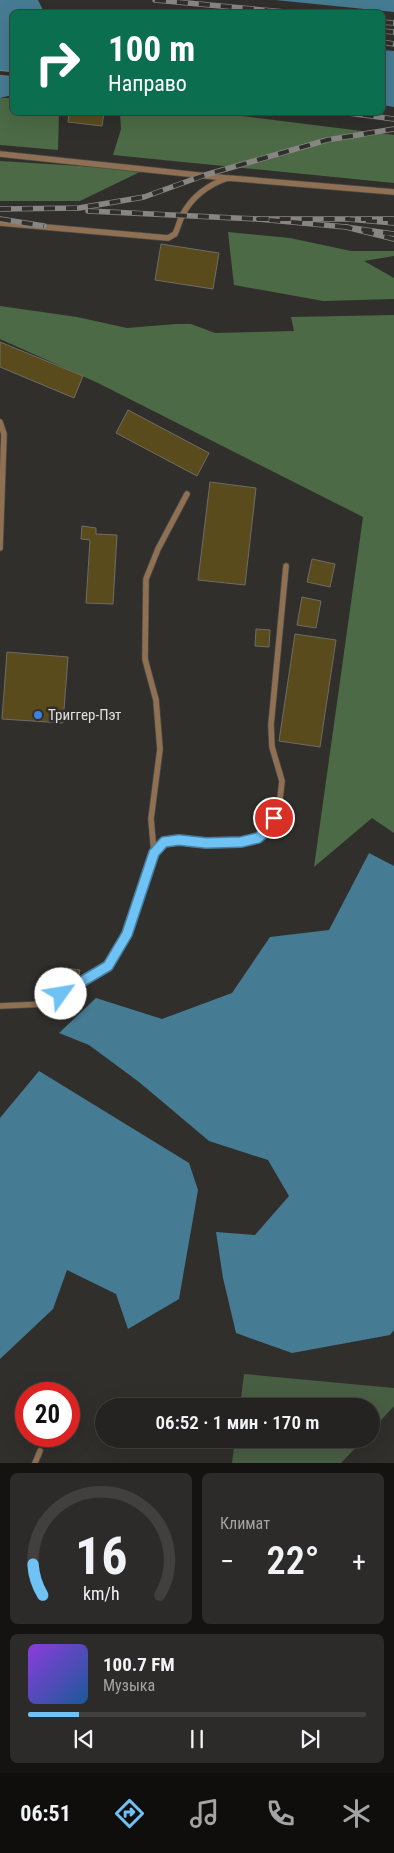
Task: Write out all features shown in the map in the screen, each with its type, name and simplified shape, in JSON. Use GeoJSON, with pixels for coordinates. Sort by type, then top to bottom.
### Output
{"type":"FeatureCollection","features":[{"type":"Feature","properties":{"kind":"lane"},"geometry":{"type":"LineString","coordinates":[[0,154],[228,178],[394,192]]}},
{"type":"Feature","properties":{"kind":"lane"},"geometry":{"type":"LineString","coordinates":[[0,223],[168,238],[175,234],[183,215],[195,199],[211,184],[228,178]]}},
{"type":"Feature","properties":{"kind":"lane"},"geometry":{"type":"LineString","coordinates":[[0,422],[4,434],[0,548]]}},
{"type":"Feature","properties":{"kind":"lane"},"geometry":{"type":"LineString","coordinates":[[0,1006],[45,1004],[108,966],[127,934],[154,853],[151,819],[160,749],[156,700],[145,659],[146,579],[158,549],[186,494]]}},
{"type":"Feature","properties":{"kind":"lane"},"geometry":{"type":"LineString","coordinates":[[154,853],[164,842],[179,840],[206,843],[241,842],[258,838],[268,829],[279,808],[282,782],[272,747],[271,725],[286,566]]}},
{"type":"Feature","properties":{"kind":"lane"},"geometry":{"type":"LineString","coordinates":[[35,1463],[40,1450]]}},
{"type":"Feature","properties":{"kind":"green space"},"geometry":{"type":"Polygon","coordinates":[[[0,98],[10,98],[10,115],[59,115],[58,150],[0,145],[0,98]]]}},
{"type":"Feature","properties":{"kind":"green space"},"geometry":{"type":"Polygon","coordinates":[[[120,115],[233,115],[394,135],[394,183],[113,155],[121,129],[120,115]]]}},
{"type":"Feature","properties":{"kind":"green space"},"geometry":{"type":"Polygon","coordinates":[[[0,161],[144,170],[80,201],[0,201],[0,161]]]}},
{"type":"Feature","properties":{"kind":"green space"},"geometry":{"type":"Polygon","coordinates":[[[228,232],[290,238],[351,251],[394,251],[394,256],[364,261],[394,278],[394,299],[323,301],[234,285],[228,232]]]}},
{"type":"Feature","properties":{"kind":"green space"},"geometry":{"type":"Polygon","coordinates":[[[0,306],[77,317],[127,328],[191,324],[215,333],[294,331],[291,317],[394,315],[394,833],[372,818],[314,867],[363,517],[98,383],[0,339],[0,306]]]}},
{"type":"Feature","properties":{"kind":"green space"},"geometry":{"type":"Polygon","coordinates":[[[244,1374],[394,1388],[394,1406],[380,1421],[380,1398],[241,1398],[244,1374]]]}},
{"type":"Feature","properties":{"kind":"green space"},"geometry":{"type":"Polygon","coordinates":[[[234,1448],[355,1448],[341,1463],[232,1463],[234,1448]]]}},
{"type":"Feature","properties":{"kind":"water"},"geometry":{"type":"Polygon","coordinates":[[[0,0],[38,0],[43,10],[10,10],[10,96],[0,98],[0,0]]]}},
{"type":"Feature","properties":{"kind":"water"},"geometry":{"type":"Polygon","coordinates":[[[275,0],[394,0],[394,12],[275,0]]]}},
{"type":"Feature","properties":{"kind":"water"},"geometry":{"type":"Polygon","coordinates":[[[385,50],[394,51],[394,107],[385,105],[385,50]]]}},
{"type":"Feature","properties":{"kind":"water"},"geometry":{"type":"Polygon","coordinates":[[[369,853],[394,866],[394,1330],[390,1335],[292,1353],[236,1333],[223,1278],[216,1232],[255,1235],[289,1196],[268,1160],[209,1141],[139,1082],[89,1045],[59,1033],[96,998],[162,1019],[232,993],[270,937],[329,930],[369,853]]]}},
{"type":"Feature","properties":{"kind":"water"},"geometry":{"type":"Polygon","coordinates":[[[39,1071],[189,1163],[198,1190],[179,1299],[128,1329],[116,1294],[67,1270],[53,1309],[0,1359],[0,1118],[39,1071]]]}},
{"type":"Feature","properties":{"kind":"building"},"geometry":{"type":"Polygon","coordinates":[[[69,115],[104,115],[102,126],[68,122],[69,115]]]}},
{"type":"Feature","properties":{"kind":"building"},"geometry":{"type":"Polygon","coordinates":[[[161,244],[219,253],[213,289],[155,280],[161,244]]]}},
{"type":"Feature","properties":{"kind":"building"},"geometry":{"type":"Polygon","coordinates":[[[0,342],[83,376],[74,398],[0,367],[0,342]]]}},
{"type":"Feature","properties":{"kind":"building"},"geometry":{"type":"Polygon","coordinates":[[[128,410],[209,453],[197,476],[116,433],[128,410]]]}},
{"type":"Feature","properties":{"kind":"building"},"geometry":{"type":"Polygon","coordinates":[[[210,482],[256,488],[245,585],[198,580],[210,482]]]}},
{"type":"Feature","properties":{"kind":"building"},"geometry":{"type":"Polygon","coordinates":[[[82,526],[96,528],[96,534],[117,535],[113,604],[86,603],[90,540],[81,539],[82,526]]]}},
{"type":"Feature","properties":{"kind":"building"},"geometry":{"type":"Polygon","coordinates":[[[312,559],[335,564],[330,587],[307,582],[312,559]]]}},
{"type":"Feature","properties":{"kind":"building"},"geometry":{"type":"Polygon","coordinates":[[[302,597],[321,601],[316,628],[297,625],[302,597]]]}},
{"type":"Feature","properties":{"kind":"building"},"geometry":{"type":"Polygon","coordinates":[[[256,629],[270,630],[269,647],[255,646],[256,629]]]}},
{"type":"Feature","properties":{"kind":"building"},"geometry":{"type":"Polygon","coordinates":[[[295,634],[336,640],[320,747],[279,741],[295,634]]]}},
{"type":"Feature","properties":{"kind":"building"},"geometry":{"type":"Polygon","coordinates":[[[7,652],[68,657],[63,723],[2,719],[7,652]]]}},
{"type":"Feature","properties":{"kind":"building"},"geometry":{"type":"Polygon","coordinates":[[[65,968],[80,970],[78,981],[64,979],[65,968]]]}},
{"type":"Feature","properties":{"kind":"railway"},"geometry":{"type":"LineString","coordinates":[[155,0],[263,10]]}},
{"type":"Feature","properties":{"kind":"railway"},"geometry":{"type":"LineString","coordinates":[[385,22],[394,23]]}},
{"type":"Feature","properties":{"kind":"railway"},"geometry":{"type":"LineString","coordinates":[[385,31],[394,32]]}},
{"type":"Feature","properties":{"kind":"railway"},"geometry":{"type":"LineString","coordinates":[[385,42],[394,44]]}},
{"type":"Feature","properties":{"kind":"railway"},"geometry":{"type":"LineString","coordinates":[[0,73],[10,74]]}},
{"type":"Feature","properties":{"kind":"railway"},"geometry":{"type":"LineString","coordinates":[[364,115],[394,119]]}},
{"type":"Feature","properties":{"kind":"railway"},"geometry":{"type":"LineString","coordinates":[[0,209],[79,208],[144,197],[205,175],[327,140],[394,129]]}},
{"type":"Feature","properties":{"kind":"railway"},"geometry":{"type":"LineString","coordinates":[[88,211],[258,219]]}},
{"type":"Feature","properties":{"kind":"railway"},"geometry":{"type":"LineString","coordinates":[[0,219],[44,226]]}},
{"type":"Feature","properties":{"kind":"railway"},"geometry":{"type":"LineString","coordinates":[[346,227],[258,219],[347,219]]}},
{"type":"Feature","properties":{"kind":"railway"},"geometry":{"type":"LineString","coordinates":[[394,219],[347,219],[394,223]]}},
{"type":"Feature","properties":{"kind":"railway"},"geometry":{"type":"LineString","coordinates":[[394,234],[346,227],[394,239]]}},
{"type":"Feature","properties":{"kind":"place","name":"Триггер-Пэт"},"geometry":{"type":"Point","coordinates":[38,715]}},
{"type":"Feature","properties":{"kind":"route"},"geometry":{"type":"LineString","coordinates":[[61,994],[108,966],[127,934],[154,853],[164,842],[179,840],[206,843],[241,842],[258,838],[268,829],[274,818]]}}]}
